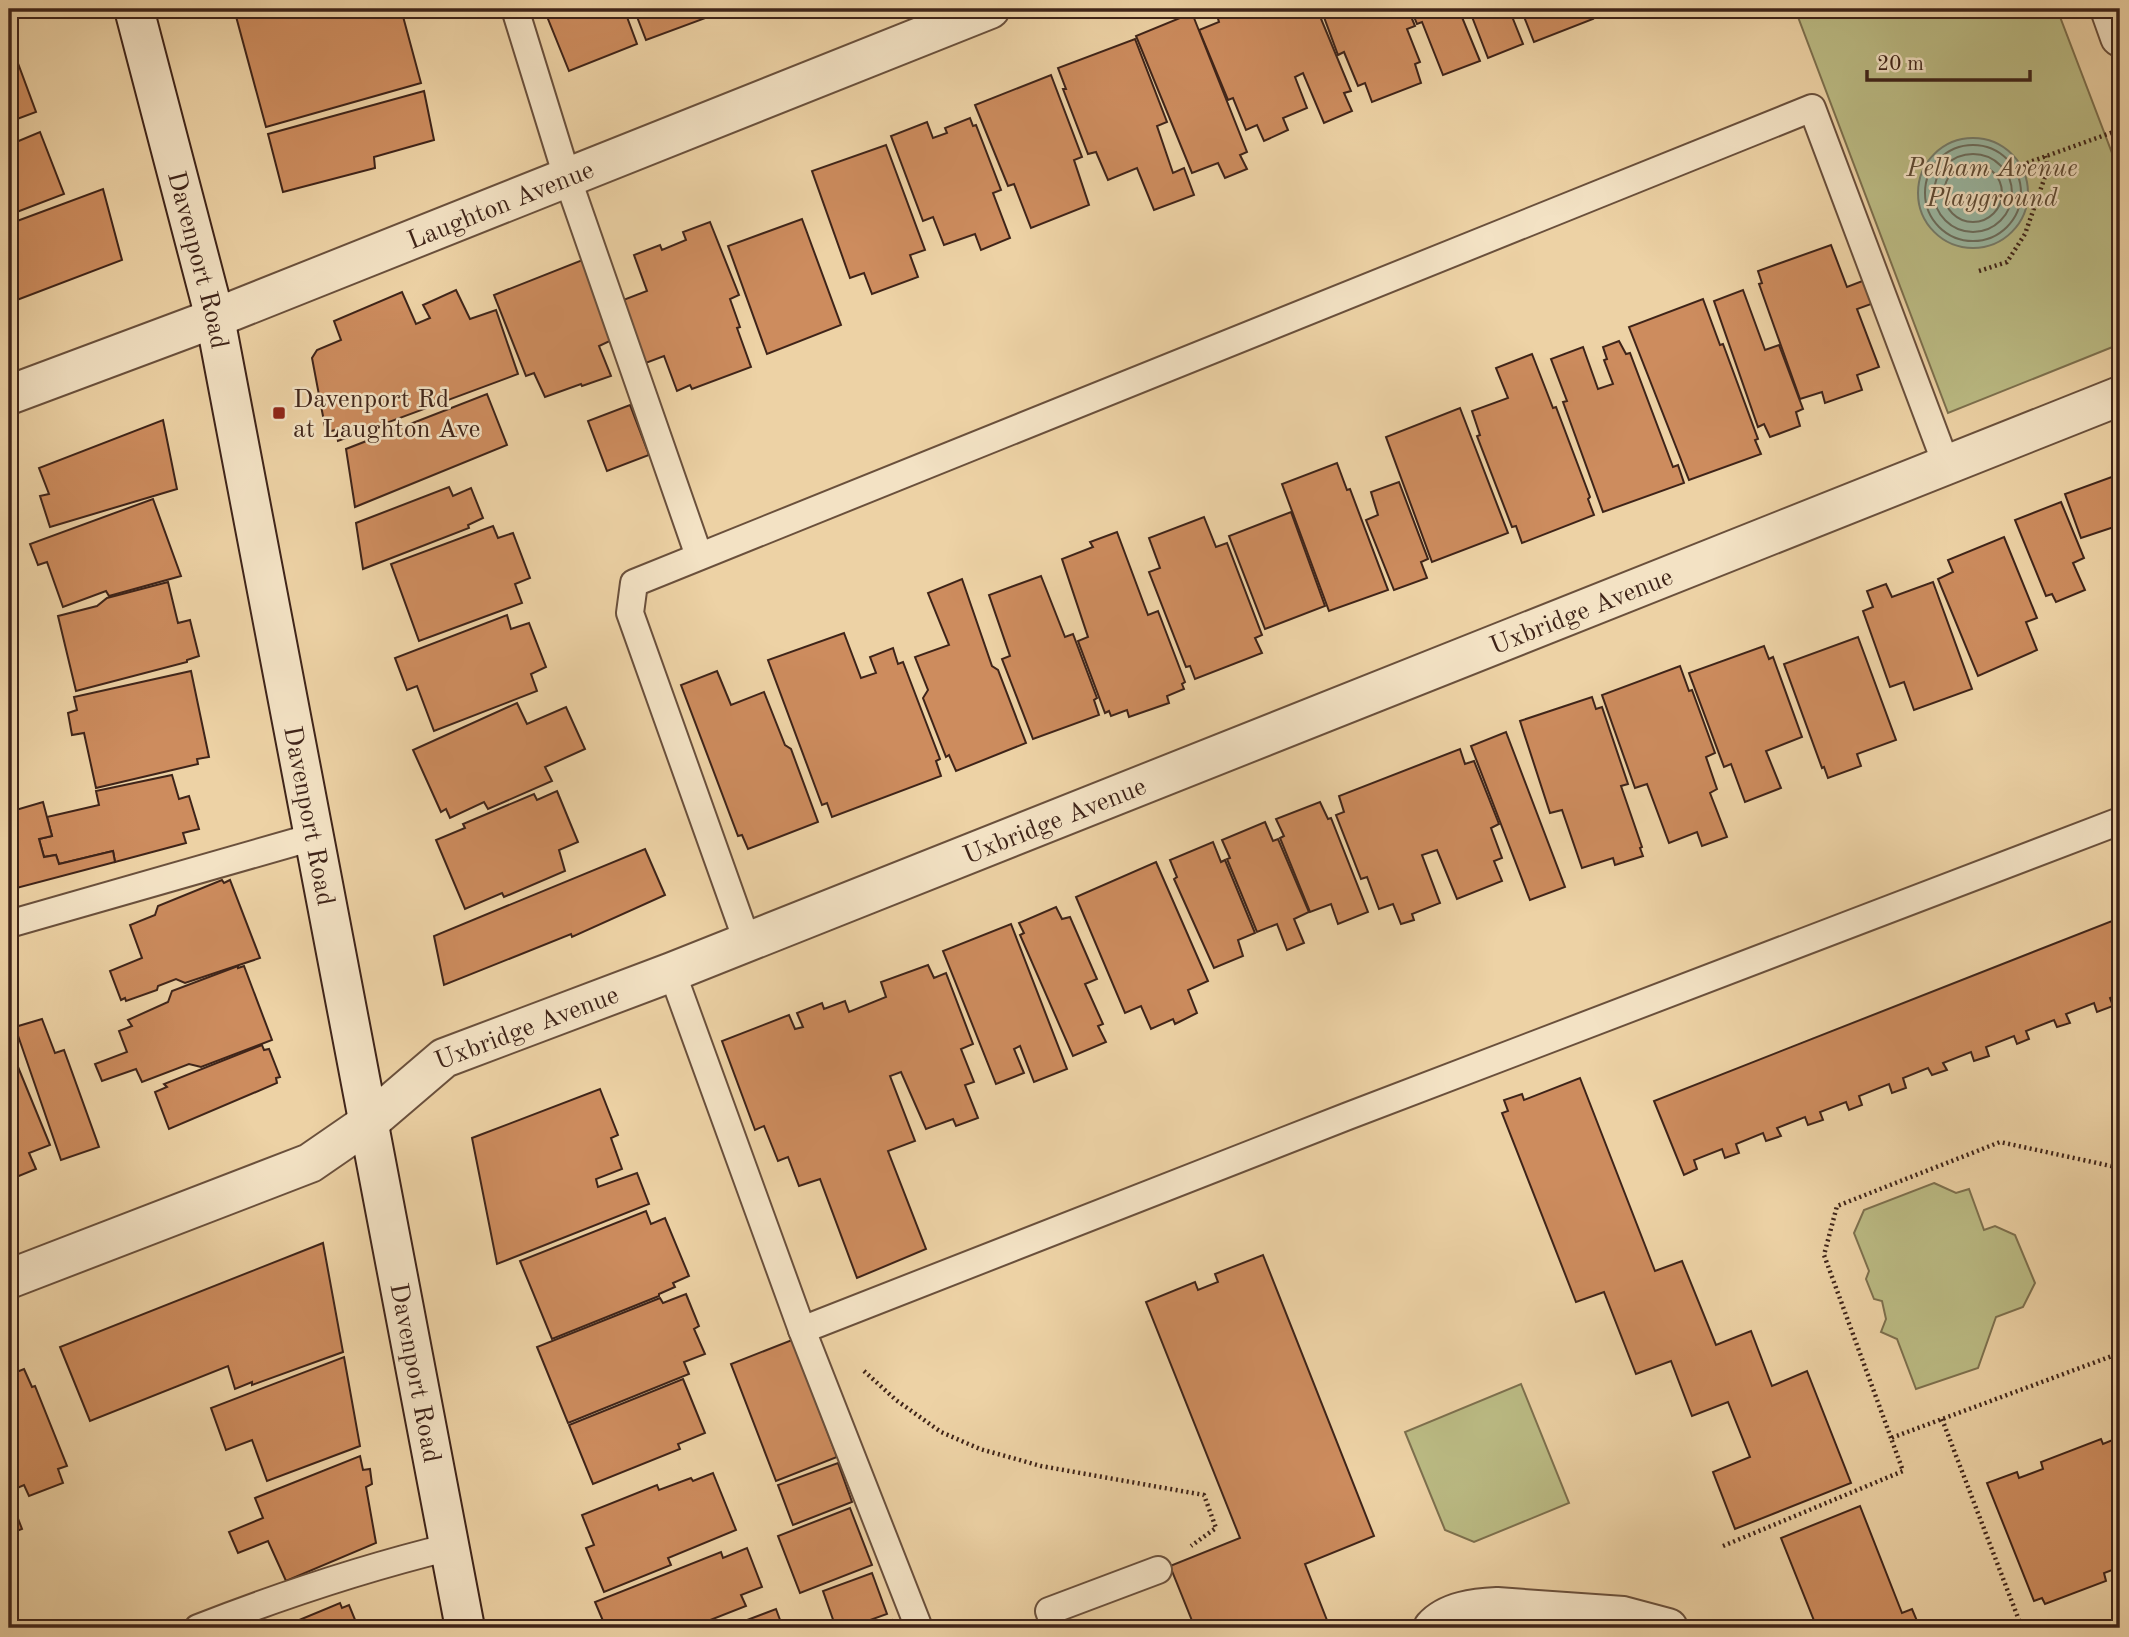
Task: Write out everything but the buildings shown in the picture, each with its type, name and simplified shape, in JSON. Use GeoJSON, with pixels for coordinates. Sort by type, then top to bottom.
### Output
{"type":"FeatureCollection","features":[{"type":"Feature","properties":{"kind":"street","name":"Davenport Road"},"geometry":{"type":"LineString","coordinates":[[134,9],[215,318],[465,1628]]}},
{"type":"Feature","properties":{"kind":"street","name":"Laughton Avenue"},"geometry":{"type":"LineString","coordinates":[[9,396],[215,318],[990,9]]}},
{"type":"Feature","properties":{"kind":"street"},"geometry":{"type":"LineString","coordinates":[[2110,9],[2120,37]]}},
{"type":"Feature","properties":{"kind":"street","name":"Uxbridge Avenue"},"geometry":{"type":"LineString","coordinates":[[9,1279],[310,1163],[368,1123],[444,1058],[671,972],[2120,396]]}},
{"type":"Feature","properties":{"kind":"street"},"geometry":{"type":"LineString","coordinates":[[1433,1628],[1457,1614],[1478,1608],[1497,1607],[1623,1616],[1668,1628]]}},
{"type":"Feature","properties":{"kind":"lane"},"geometry":{"type":"LineString","coordinates":[[515,9],[567,177],[699,556]]}},
{"type":"Feature","properties":{"kind":"lane"},"geometry":{"type":"LineString","coordinates":[[747,941],[630,613],[634,583],[1812,107],[1946,464]]}},
{"type":"Feature","properties":{"kind":"lane"},"geometry":{"type":"LineString","coordinates":[[802,1329],[1348,1116],[2120,821]]}},
{"type":"Feature","properties":{"kind":"lane"},"geometry":{"type":"LineString","coordinates":[[9,924],[313,836]]}},
{"type":"Feature","properties":{"kind":"lane"},"geometry":{"type":"LineString","coordinates":[[671,972],[802,1329],[919,1628]]}},
{"type":"Feature","properties":{"kind":"lane"},"geometry":{"type":"LineString","coordinates":[[198,1628],[274,1598],[394,1561],[450,1547]]}},
{"type":"Feature","properties":{"kind":"lane"},"geometry":{"type":"LineString","coordinates":[[1055,1628],[1049,1611],[1158,1570]]}},
{"type":"Feature","properties":{"kind":"path"},"geometry":{"type":"LineString","coordinates":[[1969,14],[1982,9]]}},
{"type":"Feature","properties":{"kind":"path"},"geometry":{"type":"LineString","coordinates":[[2027,163],[2119,130]]}},
{"type":"Feature","properties":{"kind":"path"},"geometry":{"type":"LineString","coordinates":[[1979,271],[2007,262],[2025,234],[2048,168],[2045,155]]}},
{"type":"Feature","properties":{"kind":"path"},"geometry":{"type":"LineString","coordinates":[[1723,1546],[1903,1471],[1824,1255],[1837,1206],[2000,1142],[2120,1168]]}},
{"type":"Feature","properties":{"kind":"path"},"geometry":{"type":"LineString","coordinates":[[802,1329],[867,1372],[896,1400],[941,1432],[980,1449],[1041,1466],[1204,1495],[1216,1528],[1158,1570]]}},
{"type":"Feature","properties":{"kind":"path"},"geometry":{"type":"LineString","coordinates":[[1891,1438],[2120,1353]]}},
{"type":"Feature","properties":{"kind":"path"},"geometry":{"type":"LineString","coordinates":[[1942,1419],[2022,1628]]}},
{"type":"Feature","properties":{"kind":"green space","name":"Pelham Avenue Playground"},"geometry":{"type":"Polygon","coordinates":[[[1795,9],[2057,9],[2120,174],[2120,344],[1948,413],[1795,9]]]}},
{"type":"Feature","properties":{"kind":"green space"},"geometry":{"type":"Polygon","coordinates":[[[1934,1183],[1956,1193],[1969,1189],[1984,1230],[1995,1226],[2015,1235],[2035,1283],[2023,1307],[1996,1317],[1978,1368],[1916,1389],[1897,1339],[1881,1332],[1886,1319],[1882,1301],[1874,1299],[1866,1279],[1869,1271],[1854,1233],[1864,1210],[1934,1183]]]}},
{"type":"Feature","properties":{"kind":"green space"},"geometry":{"type":"Polygon","coordinates":[[[1521,1384],[1569,1503],[1474,1542],[1445,1530],[1405,1432],[1521,1384]]]}},
{"type":"Feature","properties":{"kind":"water"},"geometry":{"type":"Polygon","coordinates":[[[1973,138],[1994,142],[2012,154],[2024,172],[2028,193],[2024,214],[2012,232],[1994,244],[1973,248],[1952,244],[1934,232],[1922,214],[1918,193],[1922,172],[1934,154],[1952,142],[1973,138]]]}},
{"type":"Feature","properties":{"kind":"place","name":"Davenport Rd at Laughton Ave"},"geometry":{"type":"Point","coordinates":[279,413]}}]}
